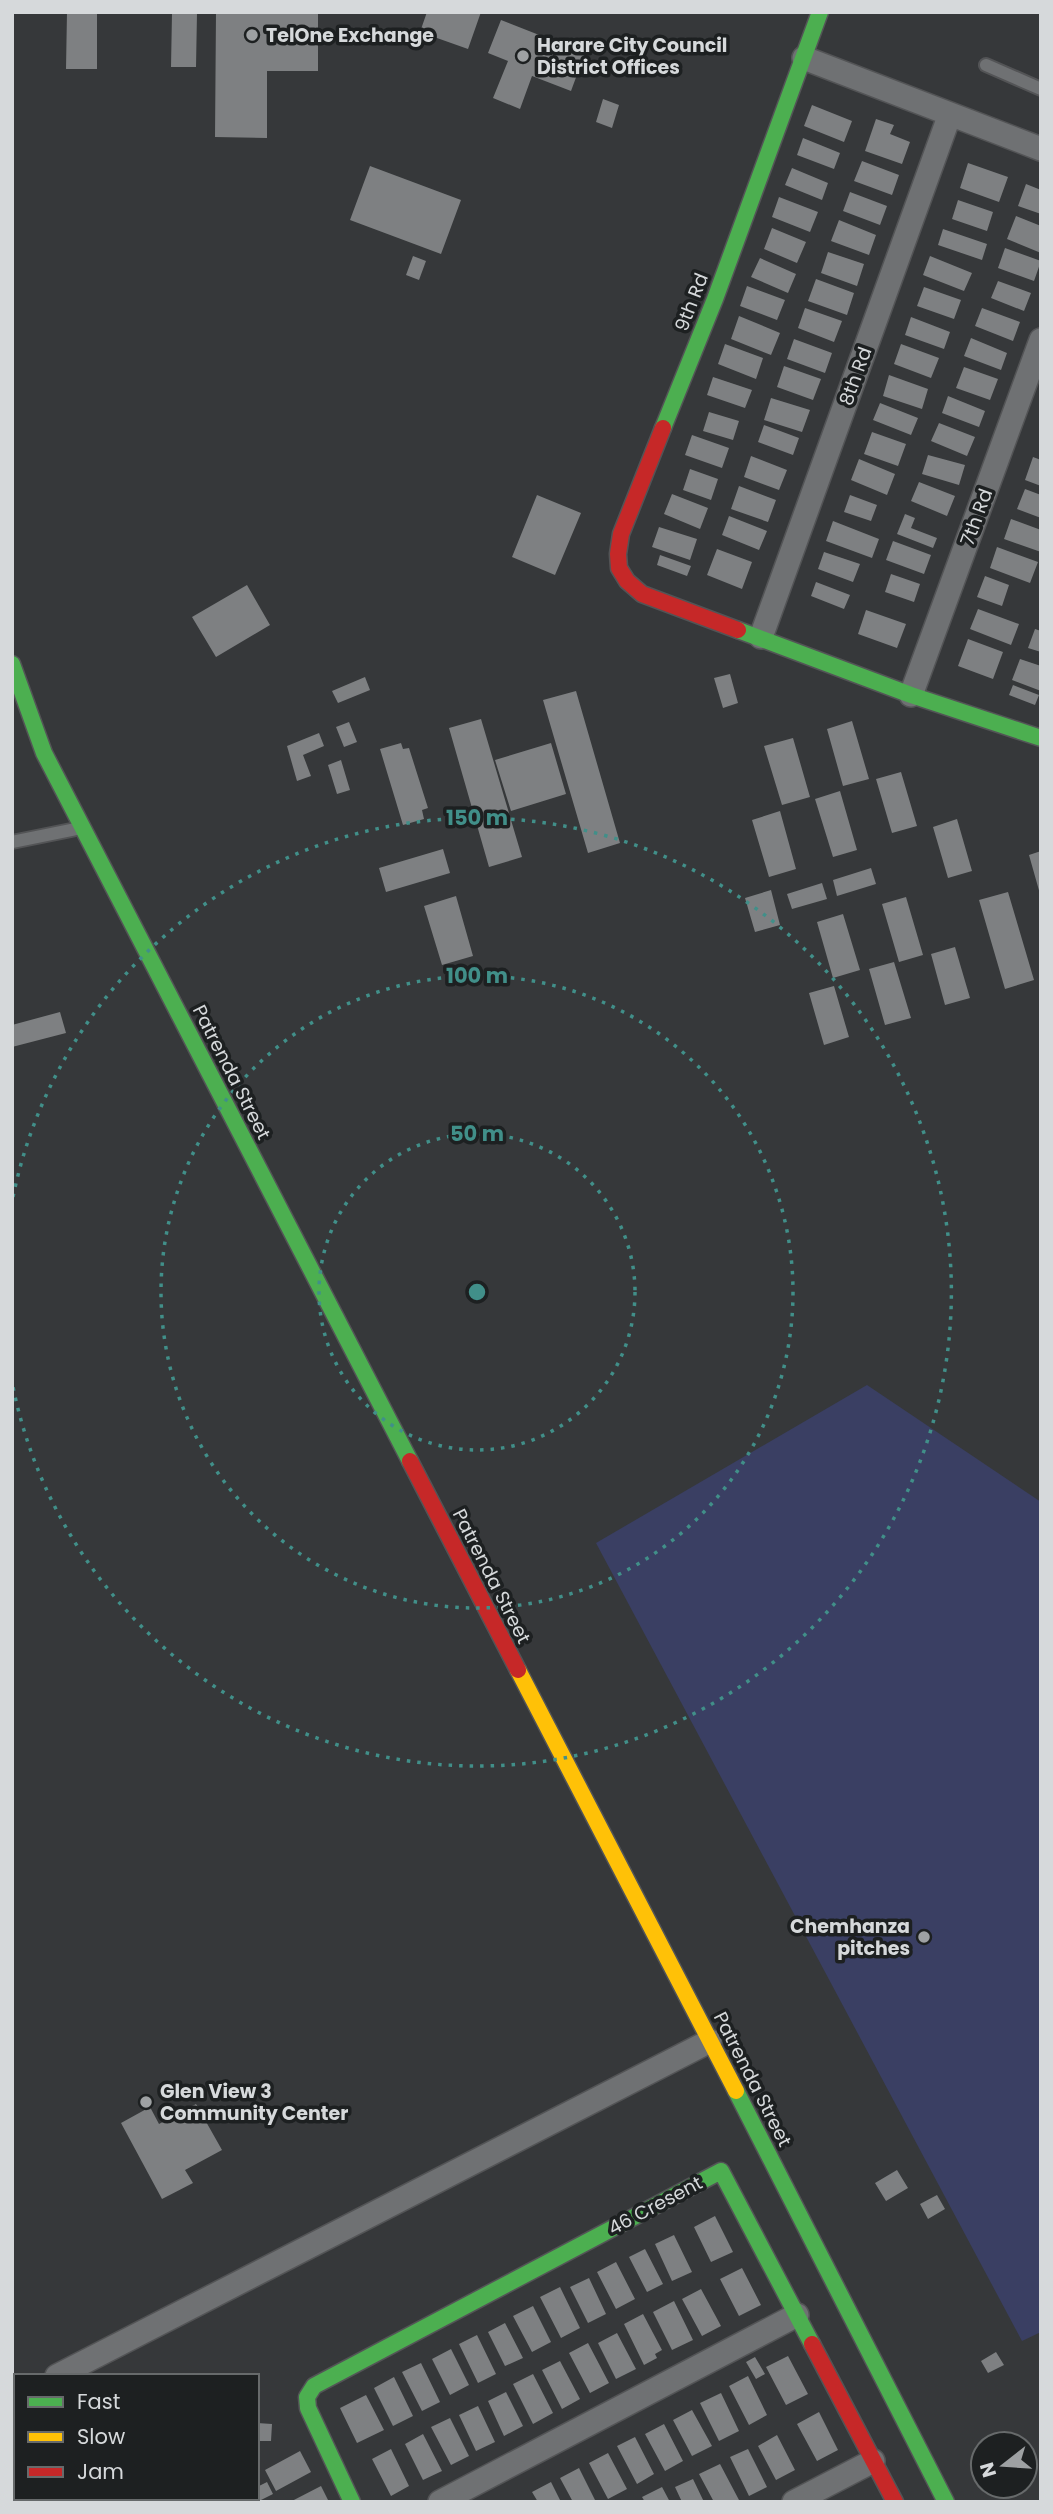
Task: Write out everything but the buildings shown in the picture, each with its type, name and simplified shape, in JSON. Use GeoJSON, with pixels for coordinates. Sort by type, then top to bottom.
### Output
{"type":"FeatureCollection","features":[{"type":"Feature","properties":{"kind":"street","name":"9th Rd"},"geometry":{"type":"LineString","coordinates":[[761,637],[642,594],[628,585],[616,560],[621,534],[715,299],[820,12]]}},
{"type":"Feature","properties":{"kind":"street"},"geometry":{"type":"LineString","coordinates":[[804,58],[1041,149]]}},
{"type":"Feature","properties":{"kind":"street","name":"8th Rd"},"geometry":{"type":"LineString","coordinates":[[761,637],[950,114]]}},
{"type":"Feature","properties":{"kind":"street","name":"7th Rd"},"geometry":{"type":"LineString","coordinates":[[911,695],[1041,340]]}},
{"type":"Feature","properties":{"kind":"street"},"geometry":{"type":"LineString","coordinates":[[761,637],[911,695],[1041,738]]}},
{"type":"Feature","properties":{"kind":"street","name":"Patrenda Street"},"geometry":{"type":"LineString","coordinates":[[12,664],[44,754],[946,2502]]}},
{"type":"Feature","properties":{"kind":"street"},"geometry":{"type":"LineString","coordinates":[[61,2374],[710,2041]]}},
{"type":"Feature","properties":{"kind":"street","name":"46 Cresent"},"geometry":{"type":"LineString","coordinates":[[352,2502],[308,2408],[307,2397],[314,2386],[721,2171],[797,2315]]}},
{"type":"Feature","properties":{"kind":"street"},"geometry":{"type":"LineString","coordinates":[[440,2502],[797,2315],[895,2502]]}},
{"type":"Feature","properties":{"kind":"street"},"geometry":{"type":"LineString","coordinates":[[794,2502],[873,2461]]}},
{"type":"Feature","properties":{"kind":"lane"},"geometry":{"type":"LineString","coordinates":[[986,65],[1041,89]]}},
{"type":"Feature","properties":{"kind":"lane"},"geometry":{"type":"LineString","coordinates":[[12,842],[82,828]]}},
{"type":"Feature","properties":{"kind":"shaded area","name":"Chemhanza pitches"},"geometry":{"type":"Polygon","coordinates":[[[867,1385],[1041,1502],[1041,2332],[1022,2341],[596,1543],[867,1385]]]}},
{"type":"Feature","properties":{"kind":"traffic: fast"},"geometry":{"type":"LineString","coordinates":[[663,428],[715,299],[820,12]]}},
{"type":"Feature","properties":{"kind":"traffic: fast"},"geometry":{"type":"LineString","coordinates":[[738,630],[911,695],[1041,738]]}},
{"type":"Feature","properties":{"kind":"traffic: fast"},"geometry":{"type":"LineString","coordinates":[[12,664],[44,753],[410,1461]]}},
{"type":"Feature","properties":{"kind":"traffic: fast"},"geometry":{"type":"LineString","coordinates":[[736,2091],[946,2502]]}},
{"type":"Feature","properties":{"kind":"traffic: fast"},"geometry":{"type":"LineString","coordinates":[[352,2502],[308,2408],[307,2397],[314,2386],[721,2171],[812,2344]]}},
{"type":"Feature","properties":{"kind":"traffic: slow"},"geometry":{"type":"LineString","coordinates":[[518,1670],[736,2091]]}},
{"type":"Feature","properties":{"kind":"traffic: jam"},"geometry":{"type":"LineString","coordinates":[[663,428],[621,534],[619,568],[627,581],[642,594],[738,630]]}},
{"type":"Feature","properties":{"kind":"traffic: jam"},"geometry":{"type":"LineString","coordinates":[[410,1461],[518,1670]]}},
{"type":"Feature","properties":{"kind":"traffic: jam"},"geometry":{"type":"LineString","coordinates":[[812,2344],[895,2502]]}},
{"type":"Feature","properties":{"kind":"place","name":"TelOne Exchange"},"geometry":{"type":"Point","coordinates":[252,35]}},
{"type":"Feature","properties":{"kind":"place","name":"Harare City Council District Offices"},"geometry":{"type":"Point","coordinates":[523,56]}},
{"type":"Feature","properties":{"kind":"place","name":"Chemhanza pitches"},"geometry":{"type":"Point","coordinates":[924,1937]}},
{"type":"Feature","properties":{"kind":"place","name":"Glen View 3 Community Center"},"geometry":{"type":"Point","coordinates":[146,2102]}}]}
